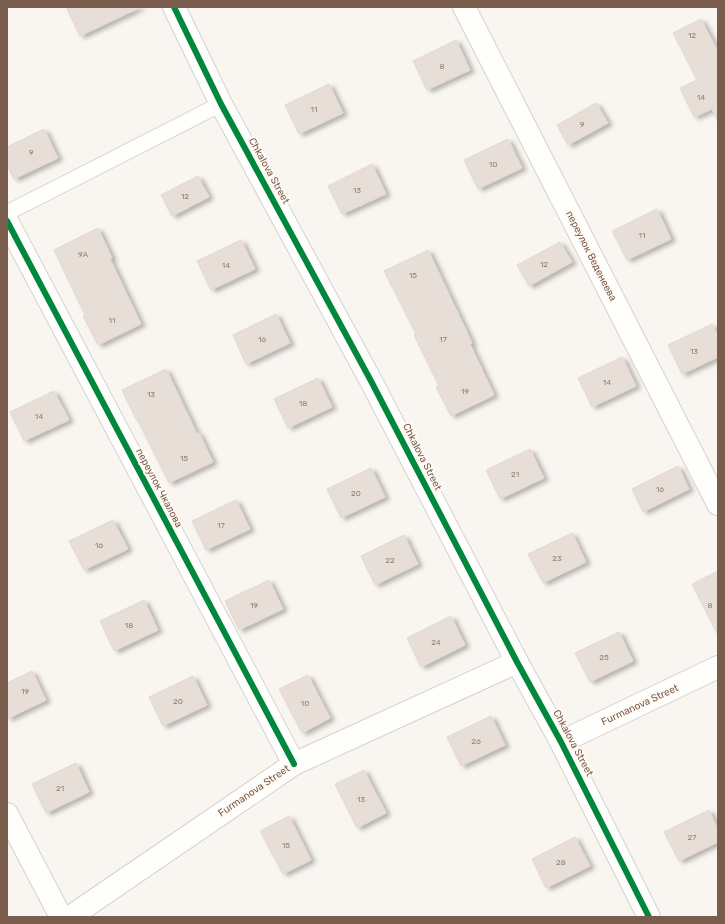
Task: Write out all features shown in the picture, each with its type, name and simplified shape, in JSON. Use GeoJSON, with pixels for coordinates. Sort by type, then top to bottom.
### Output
{"type":"FeatureCollection","features":[{"type":"Feature","properties":{"kind":"street","name":"Chkalova Street"},"geometry":{"type":"LineString","coordinates":[[174,7],[221,104],[371,381],[517,662],[561,742],[649,917]]}},
{"type":"Feature","properties":{"kind":"street","name":"переулок Веденеева"},"geometry":{"type":"LineString","coordinates":[[464,7],[718,504]]}},
{"type":"Feature","properties":{"kind":"street","name":"переулок Чкалова"},"geometry":{"type":"LineString","coordinates":[[7,221],[294,764]]}},
{"type":"Feature","properties":{"kind":"street","name":"Furmanova Street"},"geometry":{"type":"LineString","coordinates":[[70,917],[294,764],[517,662]]}},
{"type":"Feature","properties":{"kind":"street","name":"Furmanova Street"},"geometry":{"type":"LineString","coordinates":[[561,742],[718,667]]}},
{"type":"Feature","properties":{"kind":"street"},"geometry":{"type":"LineString","coordinates":[[7,814],[61,917]]}},
{"type":"Feature","properties":{"kind":"lane"},"geometry":{"type":"LineString","coordinates":[[7,213],[221,104]]}},
{"type":"Feature","properties":{"kind":"building"},"geometry":{"type":"Polygon","coordinates":[[[66,7],[141,7],[80,36],[66,7]]]}},
{"type":"Feature","properties":{"kind":"building"},"geometry":{"type":"Polygon","coordinates":[[[701,19],[718,52],[718,121],[712,109],[694,117],[680,88],[697,80],[673,33],[701,19]]]}},
{"type":"Feature","properties":{"kind":"building"},"geometry":{"type":"Polygon","coordinates":[[[456,40],[470,70],[427,90],[413,61],[456,40]]]}},
{"type":"Feature","properties":{"kind":"building"},"geometry":{"type":"Polygon","coordinates":[[[329,84],[343,113],[299,134],[285,105],[329,84]]]}},
{"type":"Feature","properties":{"kind":"building"},"geometry":{"type":"Polygon","coordinates":[[[596,103],[608,123],[568,145],[557,125],[596,103]]]}},
{"type":"Feature","properties":{"kind":"building"},"geometry":{"type":"Polygon","coordinates":[[[44,129],[58,158],[14,179],[7,165],[7,147],[44,129]]]}},
{"type":"Feature","properties":{"kind":"building"},"geometry":{"type":"Polygon","coordinates":[[[508,139],[522,168],[478,189],[464,160],[508,139]]]}},
{"type":"Feature","properties":{"kind":"building"},"geometry":{"type":"Polygon","coordinates":[[[372,164],[386,194],[342,214],[328,186],[372,164]]]}},
{"type":"Feature","properties":{"kind":"building"},"geometry":{"type":"Polygon","coordinates":[[[198,176],[209,197],[172,216],[161,195],[198,176]]]}},
{"type":"Feature","properties":{"kind":"building"},"geometry":{"type":"Polygon","coordinates":[[[657,209],[671,239],[627,260],[612,231],[657,209]]]}},
{"type":"Feature","properties":{"kind":"building"},"geometry":{"type":"Polygon","coordinates":[[[98,228],[112,258],[110,259],[141,324],[98,345],[83,316],[85,315],[54,250],[98,228]]]}},
{"type":"Feature","properties":{"kind":"building"},"geometry":{"type":"Polygon","coordinates":[[[241,240],[255,269],[211,290],[197,261],[241,240]]]}},
{"type":"Feature","properties":{"kind":"building"},"geometry":{"type":"Polygon","coordinates":[[[560,242],[572,262],[529,286],[517,265],[560,242]]]}},
{"type":"Feature","properties":{"kind":"building"},"geometry":{"type":"Polygon","coordinates":[[[428,250],[472,343],[470,344],[494,395],[451,416],[436,387],[439,386],[414,335],[416,334],[384,271],[428,250]]]}},
{"type":"Feature","properties":{"kind":"building"},"geometry":{"type":"Polygon","coordinates":[[[276,314],[290,343],[246,364],[233,335],[276,314]]]}},
{"type":"Feature","properties":{"kind":"building"},"geometry":{"type":"Polygon","coordinates":[[[712,324],[718,336],[718,357],[682,374],[668,345],[712,324]]]}},
{"type":"Feature","properties":{"kind":"building"},"geometry":{"type":"Polygon","coordinates":[[[622,357],[636,386],[592,407],[578,378],[622,357]]]}},
{"type":"Feature","properties":{"kind":"building"},"geometry":{"type":"Polygon","coordinates":[[[166,369],[197,434],[199,433],[213,462],[169,483],[122,390],[166,369]]]}},
{"type":"Feature","properties":{"kind":"building"},"geometry":{"type":"Polygon","coordinates":[[[318,378],[332,407],[288,428],[274,399],[318,378]]]}},
{"type":"Feature","properties":{"kind":"building"},"geometry":{"type":"Polygon","coordinates":[[[54,391],[69,420],[24,441],[10,412],[54,391]]]}},
{"type":"Feature","properties":{"kind":"building"},"geometry":{"type":"Polygon","coordinates":[[[530,449],[544,478],[500,499],[486,470],[530,449]]]}},
{"type":"Feature","properties":{"kind":"building"},"geometry":{"type":"Polygon","coordinates":[[[678,466],[689,489],[643,512],[632,489],[678,466]]]}},
{"type":"Feature","properties":{"kind":"building"},"geometry":{"type":"Polygon","coordinates":[[[371,468],[385,497],[341,518],[327,489],[371,468]]]}},
{"type":"Feature","properties":{"kind":"building"},"geometry":{"type":"Polygon","coordinates":[[[236,500],[250,529],[206,550],[192,521],[236,500]]]}},
{"type":"Feature","properties":{"kind":"building"},"geometry":{"type":"Polygon","coordinates":[[[113,520],[128,549],[84,570],[69,541],[113,520]]]}},
{"type":"Feature","properties":{"kind":"building"},"geometry":{"type":"Polygon","coordinates":[[[572,533],[586,562],[543,583],[528,554],[572,533]]]}},
{"type":"Feature","properties":{"kind":"building"},"geometry":{"type":"Polygon","coordinates":[[[404,535],[418,564],[375,585],[361,556],[404,535]]]}},
{"type":"Feature","properties":{"kind":"building"},"geometry":{"type":"Polygon","coordinates":[[[718,571],[718,635],[692,584],[718,571]]]}},
{"type":"Feature","properties":{"kind":"building"},"geometry":{"type":"Polygon","coordinates":[[[269,580],[283,609],[239,630],[225,601],[269,580]]]}},
{"type":"Feature","properties":{"kind":"building"},"geometry":{"type":"Polygon","coordinates":[[[144,600],[158,630],[114,651],[100,621],[144,600]]]}},
{"type":"Feature","properties":{"kind":"building"},"geometry":{"type":"Polygon","coordinates":[[[451,616],[465,645],[421,667],[407,638],[451,616]]]}},
{"type":"Feature","properties":{"kind":"building"},"geometry":{"type":"Polygon","coordinates":[[[619,632],[633,661],[590,682],[575,653],[619,632]]]}},
{"type":"Feature","properties":{"kind":"building"},"geometry":{"type":"Polygon","coordinates":[[[32,671],[46,700],[7,719],[7,683],[32,671]]]}},
{"type":"Feature","properties":{"kind":"building"},"geometry":{"type":"Polygon","coordinates":[[[308,675],[330,718],[302,733],[279,689],[308,675]]]}},
{"type":"Feature","properties":{"kind":"building"},"geometry":{"type":"Polygon","coordinates":[[[193,676],[207,705],[163,726],[149,697],[193,676]]]}},
{"type":"Feature","properties":{"kind":"building"},"geometry":{"type":"Polygon","coordinates":[[[491,716],[505,745],[461,766],[447,737],[491,716]]]}},
{"type":"Feature","properties":{"kind":"building"},"geometry":{"type":"Polygon","coordinates":[[[76,763],[89,792],[46,813],[32,784],[76,763]]]}},
{"type":"Feature","properties":{"kind":"building"},"geometry":{"type":"Polygon","coordinates":[[[364,770],[386,813],[357,828],[335,784],[364,770]]]}},
{"type":"Feature","properties":{"kind":"building"},"geometry":{"type":"Polygon","coordinates":[[[709,810],[718,830],[718,842],[679,861],[664,832],[709,810]]]}},
{"type":"Feature","properties":{"kind":"building"},"geometry":{"type":"Polygon","coordinates":[[[289,816],[311,860],[283,874],[260,831],[289,816]]]}},
{"type":"Feature","properties":{"kind":"building"},"geometry":{"type":"Polygon","coordinates":[[[575,837],[590,866],[546,888],[532,859],[575,837]]]}},
{"type":"Feature","properties":{"kind":"cycle path"},"geometry":{"type":"LineString","coordinates":[[174,7],[221,104],[371,381],[517,662],[561,742],[649,917]]}},
{"type":"Feature","properties":{"kind":"cycle path"},"geometry":{"type":"LineString","coordinates":[[7,221],[294,764]]}}]}
